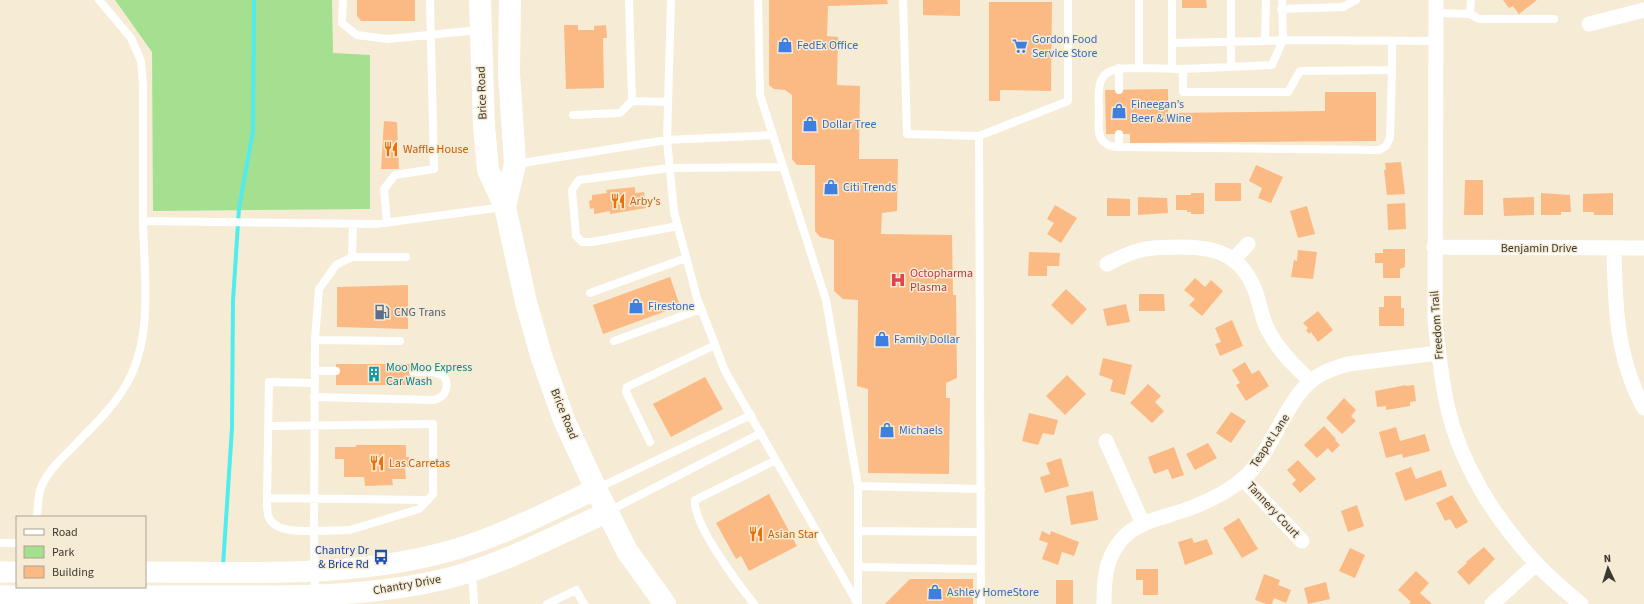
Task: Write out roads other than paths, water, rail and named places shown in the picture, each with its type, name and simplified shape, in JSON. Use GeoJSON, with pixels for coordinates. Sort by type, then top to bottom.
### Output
{"type":"FeatureCollection","features":[{"type":"Feature","properties":{"kind":"main road","name":"Brice Road"},"geometry":{"type":"LineString","coordinates":[[480,0],[484,126],[488,170],[505,207],[523,287],[541,355],[564,420],[596,489],[627,551],[664,604]]}},
{"type":"Feature","properties":{"kind":"main road","name":"Brice Road"},"geometry":{"type":"LineString","coordinates":[[505,207],[515,164],[509,73],[510,0]]}},
{"type":"Feature","properties":{"kind":"street","name":"Freedom Trail"},"geometry":{"type":"LineString","coordinates":[[1436,7],[1434,247],[1435,321],[1438,353],[1448,406],[1462,451],[1482,492],[1506,528],[1536,564],[1581,604]]}},
{"type":"Feature","properties":{"kind":"street"},"geometry":{"type":"LineString","coordinates":[[1589,24],[1644,10]]}},
{"type":"Feature","properties":{"kind":"street"},"geometry":{"type":"LineString","coordinates":[[1234,259],[1248,244]]}},
{"type":"Feature","properties":{"kind":"street"},"geometry":{"type":"LineString","coordinates":[[1107,264],[1131,252],[1143,248],[1157,247],[1210,249],[1234,259],[1250,279],[1268,330],[1280,348],[1310,381]]}},
{"type":"Feature","properties":{"kind":"street","name":"Benjamin Drive"},"geometry":{"type":"LineString","coordinates":[[1434,247],[1644,248]]}},
{"type":"Feature","properties":{"kind":"street"},"geometry":{"type":"LineString","coordinates":[[1614,249],[1615,297],[1620,345],[1626,369],[1644,408]]}},
{"type":"Feature","properties":{"kind":"street","name":"Teapot Lane"},"geometry":{"type":"LineString","coordinates":[[1104,604],[1106,570],[1110,558],[1122,539],[1131,530],[1143,524],[1207,501],[1243,479],[1254,468],[1295,401],[1310,381],[1334,368],[1348,364],[1438,353]]}},
{"type":"Feature","properties":{"kind":"street"},"geometry":{"type":"LineString","coordinates":[[1106,442],[1143,524]]}},
{"type":"Feature","properties":{"kind":"street","name":"Tannery Court"},"geometry":{"type":"LineString","coordinates":[[1243,479],[1302,541]]}},
{"type":"Feature","properties":{"kind":"street","name":"Chantry Drive"},"geometry":{"type":"LineString","coordinates":[[146,572],[315,572],[402,562],[461,547],[511,528],[596,489]]}},
{"type":"Feature","properties":{"kind":"street","name":"Chantry Drive"},"geometry":{"type":"LineString","coordinates":[[0,596],[196,599],[239,596],[315,600],[349,594],[415,586],[472,570],[522,551],[608,512]]}},
{"type":"Feature","properties":{"kind":"street"},"geometry":{"type":"LineString","coordinates":[[1492,604],[1536,564]]}},
{"type":"Feature","properties":{"kind":"street"},"geometry":{"type":"LineString","coordinates":[[0,572],[16,572]]}},
{"type":"Feature","properties":{"kind":"lane"},"geometry":{"type":"LineString","coordinates":[[37,516],[40,490],[48,474],[105,413],[126,385],[140,353],[144,327],[143,86],[141,61],[131,38],[99,0]]}},
{"type":"Feature","properties":{"kind":"lane"},"geometry":{"type":"LineString","coordinates":[[342,0],[342,23],[357,35],[388,39],[432,36],[480,30]]}},
{"type":"Feature","properties":{"kind":"lane"},"geometry":{"type":"LineString","coordinates":[[387,223],[384,189],[395,176],[434,168],[430,0]]}},
{"type":"Feature","properties":{"kind":"lane"},"geometry":{"type":"LineString","coordinates":[[628,0],[632,101]]}},
{"type":"Feature","properties":{"kind":"lane"},"geometry":{"type":"LineString","coordinates":[[671,0],[666,140],[674,212],[701,308],[725,371],[858,603]]}},
{"type":"Feature","properties":{"kind":"lane"},"geometry":{"type":"LineString","coordinates":[[758,0],[760,95],[826,300],[858,486],[858,603]]}},
{"type":"Feature","properties":{"kind":"lane"},"geometry":{"type":"LineString","coordinates":[[903,0],[907,134],[979,136],[1068,101],[1068,0]]}},
{"type":"Feature","properties":{"kind":"lane"},"geometry":{"type":"LineString","coordinates":[[1139,0],[1140,68]]}},
{"type":"Feature","properties":{"kind":"lane"},"geometry":{"type":"LineString","coordinates":[[1172,0],[1172,69]]}},
{"type":"Feature","properties":{"kind":"lane"},"geometry":{"type":"LineString","coordinates":[[1231,0],[1231,66]]}},
{"type":"Feature","properties":{"kind":"lane"},"geometry":{"type":"LineString","coordinates":[[1265,41],[1266,0]]}},
{"type":"Feature","properties":{"kind":"lane"},"geometry":{"type":"LineString","coordinates":[[1282,0],[1281,9],[1283,40],[1272,64],[1183,69],[1119,68],[1105,75],[1100,81],[1098,92],[1102,139],[1107,144],[1119,147],[1379,150],[1386,146],[1390,138],[1392,40]]}},
{"type":"Feature","properties":{"kind":"lane"},"geometry":{"type":"LineString","coordinates":[[1281,9],[1343,7],[1356,0]]}},
{"type":"Feature","properties":{"kind":"lane"},"geometry":{"type":"LineString","coordinates":[[1470,14],[1471,0]]}},
{"type":"Feature","properties":{"kind":"lane"},"geometry":{"type":"LineString","coordinates":[[1436,7],[1470,14],[1479,19],[1554,20]]}},
{"type":"Feature","properties":{"kind":"lane"},"geometry":{"type":"LineString","coordinates":[[1172,44],[1283,40],[1435,41]]}},
{"type":"Feature","properties":{"kind":"lane"},"geometry":{"type":"LineString","coordinates":[[1119,68],[1119,90]]}},
{"type":"Feature","properties":{"kind":"lane"},"geometry":{"type":"LineString","coordinates":[[1183,69],[1182,92],[1288,92],[1300,71],[1392,70]]}},
{"type":"Feature","properties":{"kind":"lane"},"geometry":{"type":"LineString","coordinates":[[573,115],[620,113],[632,101],[668,102]]}},
{"type":"Feature","properties":{"kind":"lane"},"geometry":{"type":"LineString","coordinates":[[1119,134],[1119,147]]}},
{"type":"Feature","properties":{"kind":"lane"},"geometry":{"type":"LineString","coordinates":[[515,164],[666,140],[773,135]]}},
{"type":"Feature","properties":{"kind":"lane"},"geometry":{"type":"LineString","coordinates":[[979,136],[981,604]]}},
{"type":"Feature","properties":{"kind":"lane"},"geometry":{"type":"LineString","coordinates":[[678,226],[592,242],[582,242],[576,236],[572,190],[579,180],[669,168],[783,167]]}},
{"type":"Feature","properties":{"kind":"lane"},"geometry":{"type":"LineString","coordinates":[[143,221],[353,224],[387,223],[505,207]]}},
{"type":"Feature","properties":{"kind":"lane"},"geometry":{"type":"LineString","coordinates":[[352,257],[353,224]]}},
{"type":"Feature","properties":{"kind":"lane"},"geometry":{"type":"LineString","coordinates":[[315,600],[314,383],[315,340],[319,289],[336,265],[352,257],[406,257]]}},
{"type":"Feature","properties":{"kind":"lane"},"geometry":{"type":"LineString","coordinates":[[590,293],[686,258]]}},
{"type":"Feature","properties":{"kind":"lane"},"geometry":{"type":"LineString","coordinates":[[614,341],[701,308]]}},
{"type":"Feature","properties":{"kind":"lane"},"geometry":{"type":"LineString","coordinates":[[315,340],[400,341]]}},
{"type":"Feature","properties":{"kind":"lane"},"geometry":{"type":"LineString","coordinates":[[650,442],[626,392],[627,387],[715,345]]}},
{"type":"Feature","properties":{"kind":"lane"},"geometry":{"type":"LineString","coordinates":[[315,371],[336,371]]}},
{"type":"Feature","properties":{"kind":"lane"},"geometry":{"type":"LineString","coordinates":[[314,398],[433,400],[443,396],[446,386],[444,376],[433,372],[412,372]]}},
{"type":"Feature","properties":{"kind":"lane"},"geometry":{"type":"LineString","coordinates":[[270,426],[433,424],[432,494],[420,509],[350,530],[292,531],[277,526],[268,516],[267,498],[270,426],[269,382],[314,383]]}},
{"type":"Feature","properties":{"kind":"lane"},"geometry":{"type":"LineString","coordinates":[[596,489],[751,415]]}},
{"type":"Feature","properties":{"kind":"lane"},"geometry":{"type":"LineString","coordinates":[[608,512],[761,433]]}},
{"type":"Feature","properties":{"kind":"lane"},"geometry":{"type":"LineString","coordinates":[[754,604],[734,580],[698,519],[694,505],[695,500],[776,460]]}},
{"type":"Feature","properties":{"kind":"lane"},"geometry":{"type":"LineString","coordinates":[[858,486],[981,489]]}},
{"type":"Feature","properties":{"kind":"lane"},"geometry":{"type":"LineString","coordinates":[[267,498],[428,500]]}},
{"type":"Feature","properties":{"kind":"lane"},"geometry":{"type":"LineString","coordinates":[[858,531],[981,532]]}},
{"type":"Feature","properties":{"kind":"lane"},"geometry":{"type":"LineString","coordinates":[[0,543],[16,543]]}},
{"type":"Feature","properties":{"kind":"lane"},"geometry":{"type":"LineString","coordinates":[[858,568],[981,569]]}},
{"type":"Feature","properties":{"kind":"lane"},"geometry":{"type":"LineString","coordinates":[[472,570],[474,604]]}},
{"type":"Feature","properties":{"kind":"lane"},"geometry":{"type":"LineString","coordinates":[[548,604],[576,590],[584,604]]}},
{"type":"Feature","properties":{"kind":"waterway"},"geometry":{"type":"LineString","coordinates":[[223,566],[232,428],[233,301],[239,208],[253,131],[254,0]]}},
{"type":"Feature","properties":{"kind":"place","name":"FedEx Office"},"geometry":{"type":"Point","coordinates":[785,45]}},
{"type":"Feature","properties":{"kind":"place","name":"Gordon Food Service Store"},"geometry":{"type":"Point","coordinates":[1020,46]}},
{"type":"Feature","properties":{"kind":"place","name":"Fineegan’s Beer & Wine"},"geometry":{"type":"Point","coordinates":[1119,111]}},
{"type":"Feature","properties":{"kind":"place","name":"Dollar Tree"},"geometry":{"type":"Point","coordinates":[810,124]}},
{"type":"Feature","properties":{"kind":"place","name":"Waffle House"},"geometry":{"type":"Point","coordinates":[391,149]}},
{"type":"Feature","properties":{"kind":"place","name":"Citi Trends"},"geometry":{"type":"Point","coordinates":[831,187]}},
{"type":"Feature","properties":{"kind":"place","name":"Arby's"},"geometry":{"type":"Point","coordinates":[618,201]}},
{"type":"Feature","properties":{"kind":"place","name":"Octopharma Plasma"},"geometry":{"type":"Point","coordinates":[898,280]}},
{"type":"Feature","properties":{"kind":"place","name":"Firestone"},"geometry":{"type":"Point","coordinates":[636,306]}},
{"type":"Feature","properties":{"kind":"place","name":"CNG Trans"},"geometry":{"type":"Point","coordinates":[382,312]}},
{"type":"Feature","properties":{"kind":"place","name":"Family Dollar"},"geometry":{"type":"Point","coordinates":[882,339]}},
{"type":"Feature","properties":{"kind":"place","name":"Moo Moo Express Car Wash"},"geometry":{"type":"Point","coordinates":[374,374]}},
{"type":"Feature","properties":{"kind":"place","name":"Michaels"},"geometry":{"type":"Point","coordinates":[887,430]}},
{"type":"Feature","properties":{"kind":"place","name":"Las Carretas"},"geometry":{"type":"Point","coordinates":[377,463]}},
{"type":"Feature","properties":{"kind":"place","name":"Asian Star"},"geometry":{"type":"Point","coordinates":[756,534]}},
{"type":"Feature","properties":{"kind":"place","name":"Chantry Dr & Brice Rd"},"geometry":{"type":"Point","coordinates":[381,557]}},
{"type":"Feature","properties":{"kind":"place","name":"Ashley HomeStore"},"geometry":{"type":"Point","coordinates":[935,592]}}]}
